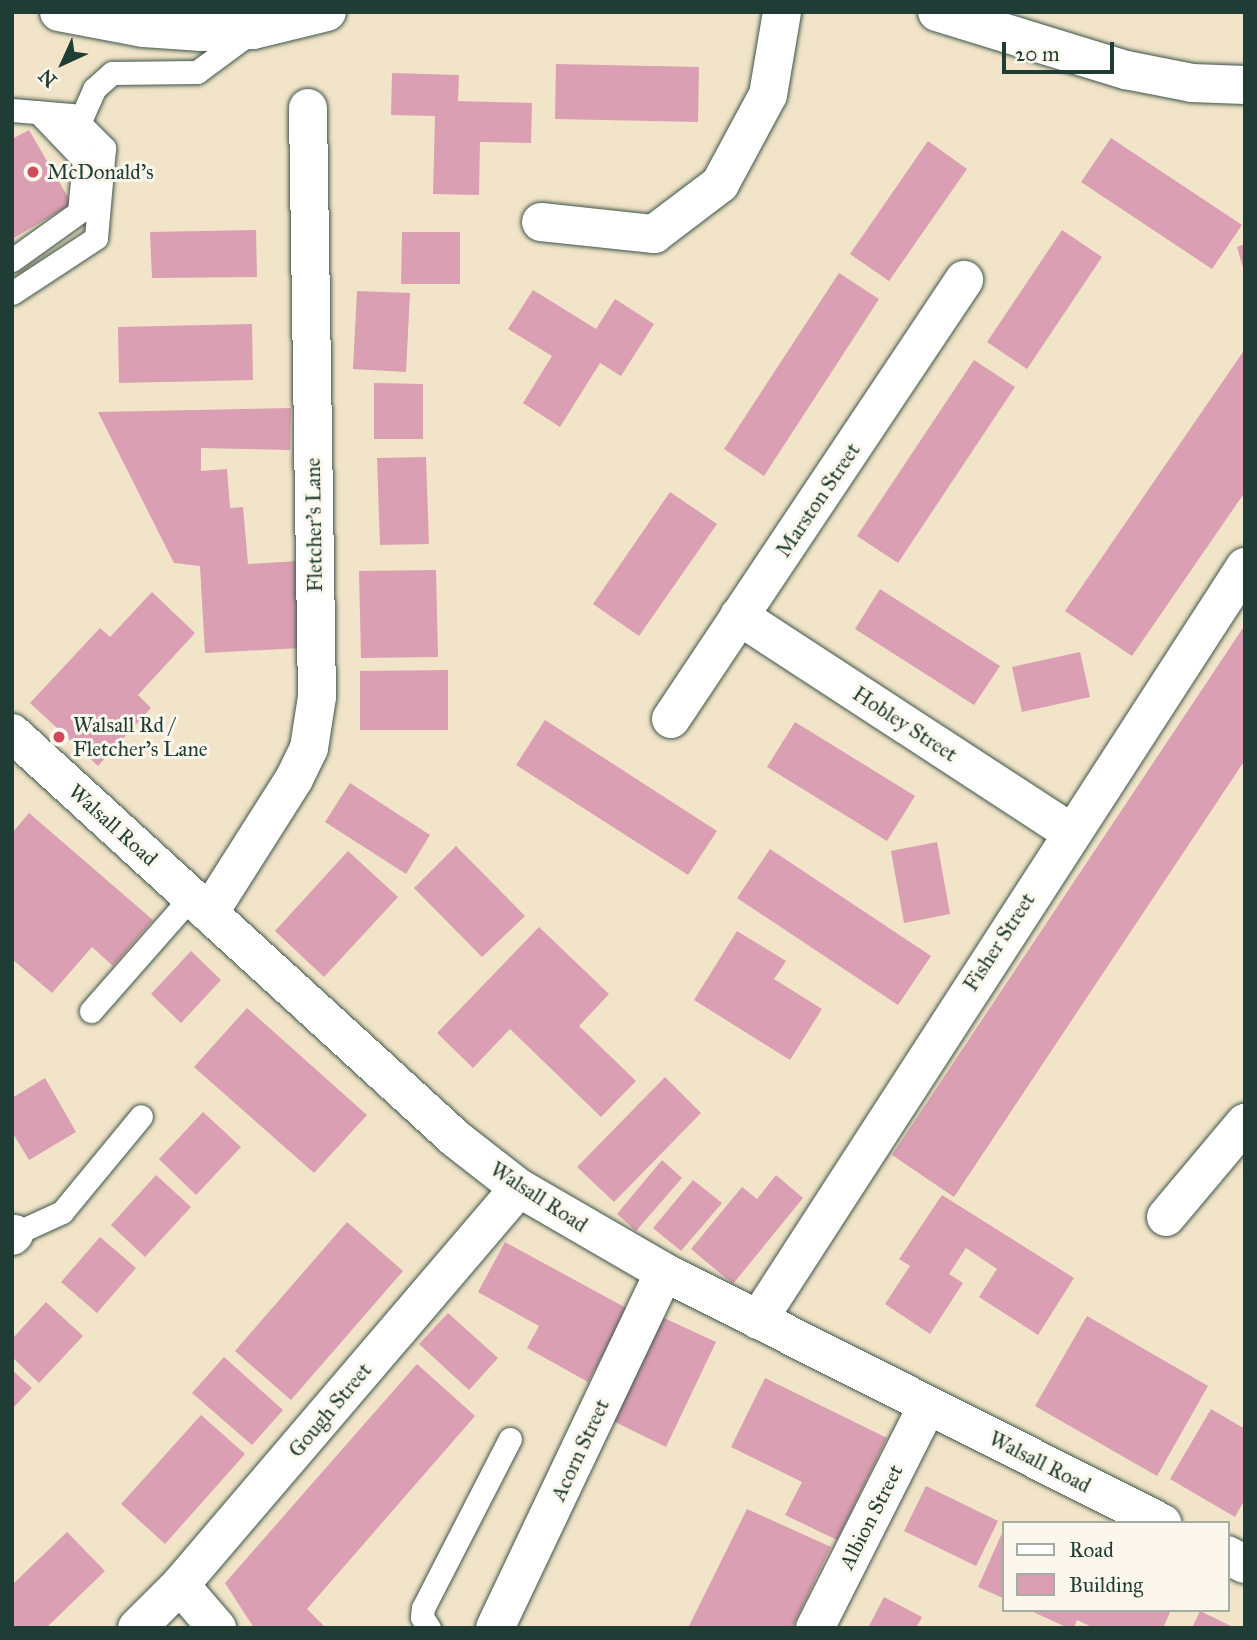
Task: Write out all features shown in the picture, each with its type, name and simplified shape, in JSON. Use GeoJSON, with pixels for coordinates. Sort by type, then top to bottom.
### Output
{"type":"FeatureCollection","features":[{"type":"Feature","properties":{"kind":"street"},"geometry":{"type":"LineString","coordinates":[[59,12],[144,28],[253,30],[327,12]]}},
{"type":"Feature","properties":{"kind":"street"},"geometry":{"type":"LineString","coordinates":[[541,222],[654,234],[720,184],[768,95],[782,12]]}},
{"type":"Feature","properties":{"kind":"street"},"geometry":{"type":"LineString","coordinates":[[937,12],[1126,70],[1192,83],[1245,85]]}},
{"type":"Feature","properties":{"kind":"street","name":"Fletcher's Lane"},"geometry":{"type":"LineString","coordinates":[[200,905],[294,779],[309,748],[317,697],[309,108]]}},
{"type":"Feature","properties":{"kind":"street","name":"Marston Street"},"geometry":{"type":"LineString","coordinates":[[670,719],[964,280]]}},
{"type":"Feature","properties":{"kind":"street","name":"Fisher Street"},"geometry":{"type":"LineString","coordinates":[[758,1320],[1070,832],[1245,568]]}},
{"type":"Feature","properties":{"kind":"street","name":"Hobley Street"},"geometry":{"type":"LineString","coordinates":[[740,616],[1070,832]]}},
{"type":"Feature","properties":{"kind":"street","name":"Walsall Road"},"geometry":{"type":"LineString","coordinates":[[12,733],[456,1139],[519,1188],[664,1272],[1158,1521]]}},
{"type":"Feature","properties":{"kind":"street"},"geometry":{"type":"LineString","coordinates":[[1166,1217],[1245,1123]]}},
{"type":"Feature","properties":{"kind":"street","name":"Gough Street"},"geometry":{"type":"LineString","coordinates":[[137,1628],[180,1585],[519,1188]]}},
{"type":"Feature","properties":{"kind":"street","name":"Acorn Street"},"geometry":{"type":"LineString","coordinates":[[495,1628],[664,1272]]}},
{"type":"Feature","properties":{"kind":"street","name":"Albion Street"},"geometry":{"type":"LineString","coordinates":[[815,1628],[927,1406]]}},
{"type":"Feature","properties":{"kind":"street"},"geometry":{"type":"LineString","coordinates":[[180,1585],[217,1628]]}},
{"type":"Feature","properties":{"kind":"lane"},"geometry":{"type":"LineString","coordinates":[[80,121],[94,89],[112,73],[197,72],[253,30]]}},
{"type":"Feature","properties":{"kind":"lane"},"geometry":{"type":"LineString","coordinates":[[12,110],[71,115],[80,121],[104,148],[96,238],[12,293]]}},
{"type":"Feature","properties":{"kind":"lane"},"geometry":{"type":"LineString","coordinates":[[12,260],[79,212],[84,160],[38,112]]}},
{"type":"Feature","properties":{"kind":"lane"},"geometry":{"type":"LineString","coordinates":[[91,1011],[200,905]]}},
{"type":"Feature","properties":{"kind":"lane"},"geometry":{"type":"LineString","coordinates":[[13,1235],[62,1212],[141,1116]]}},
{"type":"Feature","properties":{"kind":"lane"},"geometry":{"type":"LineString","coordinates":[[429,1628],[422,1617],[423,1608],[510,1440]]}},
{"type":"Feature","properties":{"kind":"building"},"geometry":{"type":"Polygon","coordinates":[[[556,64],[699,67],[698,122],[555,119],[556,64]]]}},
{"type":"Feature","properties":{"kind":"building"},"geometry":{"type":"Polygon","coordinates":[[[392,73],[459,75],[458,101],[532,103],[531,143],[480,142],[479,195],[433,194],[435,116],[391,115],[392,73]]]}},
{"type":"Feature","properties":{"kind":"building","name":"McDonald's"},"geometry":{"type":"Polygon","coordinates":[[[29,130],[72,204],[12,239],[12,139],[29,130]]]}},
{"type":"Feature","properties":{"kind":"building"},"geometry":{"type":"Polygon","coordinates":[[[1111,138],[1242,225],[1212,269],[1081,182],[1111,138]]]}},
{"type":"Feature","properties":{"kind":"building"},"geometry":{"type":"Polygon","coordinates":[[[928,141],[967,169],[889,281],[850,254],[928,141]]]}},
{"type":"Feature","properties":{"kind":"building"},"geometry":{"type":"Polygon","coordinates":[[[256,230],[257,277],[152,278],[150,232],[256,230]]]}},
{"type":"Feature","properties":{"kind":"building"},"geometry":{"type":"Polygon","coordinates":[[[1062,230],[1102,257],[1027,369],[987,342],[1062,230]]]}},
{"type":"Feature","properties":{"kind":"building"},"geometry":{"type":"Polygon","coordinates":[[[402,232],[460,232],[460,284],[401,284],[402,232]]]}},
{"type":"Feature","properties":{"kind":"building"},"geometry":{"type":"Polygon","coordinates":[[[1245,244],[1245,271],[1244,271],[1237,247],[1245,244]]]}},
{"type":"Feature","properties":{"kind":"building"},"geometry":{"type":"Polygon","coordinates":[[[839,273],[879,299],[764,476],[724,449],[839,273]]]}},
{"type":"Feature","properties":{"kind":"building"},"geometry":{"type":"Polygon","coordinates":[[[533,290],[596,329],[615,299],[654,324],[621,376],[600,363],[560,427],[523,403],[552,356],[508,329],[533,290]]]}},
{"type":"Feature","properties":{"kind":"building"},"geometry":{"type":"Polygon","coordinates":[[[357,291],[410,293],[406,372],[353,369],[357,291]]]}},
{"type":"Feature","properties":{"kind":"building"},"geometry":{"type":"Polygon","coordinates":[[[252,324],[253,380],[119,383],[118,327],[252,324]]]}},
{"type":"Feature","properties":{"kind":"building"},"geometry":{"type":"Polygon","coordinates":[[[1245,349],[1245,492],[1132,656],[1065,611],[1245,349]]]}},
{"type":"Feature","properties":{"kind":"building"},"geometry":{"type":"Polygon","coordinates":[[[974,360],[1015,387],[898,563],[857,536],[974,360]]]}},
{"type":"Feature","properties":{"kind":"building"},"geometry":{"type":"Polygon","coordinates":[[[374,383],[423,384],[423,439],[374,439],[374,383]]]}},
{"type":"Feature","properties":{"kind":"building"},"geometry":{"type":"Polygon","coordinates":[[[291,408],[290,450],[201,448],[201,471],[227,469],[230,508],[243,507],[248,564],[297,561],[302,648],[205,653],[200,566],[174,563],[98,412],[291,408]]]}},
{"type":"Feature","properties":{"kind":"building"},"geometry":{"type":"Polygon","coordinates":[[[426,457],[429,544],[380,545],[377,458],[426,457]]]}},
{"type":"Feature","properties":{"kind":"building"},"geometry":{"type":"Polygon","coordinates":[[[670,492],[717,524],[639,636],[593,604],[670,492]]]}},
{"type":"Feature","properties":{"kind":"building"},"geometry":{"type":"Polygon","coordinates":[[[436,570],[438,657],[361,658],[359,571],[436,570]]]}},
{"type":"Feature","properties":{"kind":"building"},"geometry":{"type":"Polygon","coordinates":[[[880,589],[1000,666],[974,705],[855,629],[880,589]]]}},
{"type":"Feature","properties":{"kind":"building"},"geometry":{"type":"Polygon","coordinates":[[[152,592],[195,633],[138,695],[151,708],[98,766],[30,703],[100,628],[110,637],[152,592]]]}},
{"type":"Feature","properties":{"kind":"building"},"geometry":{"type":"Polygon","coordinates":[[[1245,625],[1245,760],[954,1197],[892,1155],[1245,625]]]}},
{"type":"Feature","properties":{"kind":"building"},"geometry":{"type":"Polygon","coordinates":[[[1080,652],[1090,697],[1022,712],[1012,667],[1080,652]]]}},
{"type":"Feature","properties":{"kind":"building"},"geometry":{"type":"Polygon","coordinates":[[[448,670],[448,730],[360,730],[360,671],[448,670]]]}},
{"type":"Feature","properties":{"kind":"building"},"geometry":{"type":"Polygon","coordinates":[[[545,720],[717,831],[688,875],[516,765],[545,720]]]}},
{"type":"Feature","properties":{"kind":"building"},"geometry":{"type":"Polygon","coordinates":[[[795,722],[915,796],[887,841],[767,767],[795,722]]]}},
{"type":"Feature","properties":{"kind":"building"},"geometry":{"type":"Polygon","coordinates":[[[350,783],[430,835],[406,874],[325,822],[350,783]]]}},
{"type":"Feature","properties":{"kind":"building"},"geometry":{"type":"Polygon","coordinates":[[[29,813],[153,920],[113,966],[92,947],[52,993],[12,959],[12,833],[29,813]]]}},
{"type":"Feature","properties":{"kind":"building"},"geometry":{"type":"Polygon","coordinates":[[[937,842],[950,914],[904,923],[891,851],[937,842]]]}},
{"type":"Feature","properties":{"kind":"building"},"geometry":{"type":"Polygon","coordinates":[[[456,846],[525,916],[482,957],[414,888],[456,846]]]}},
{"type":"Feature","properties":{"kind":"building"},"geometry":{"type":"Polygon","coordinates":[[[770,849],[931,956],[898,1005],[737,898],[770,849]]]}},
{"type":"Feature","properties":{"kind":"building"},"geometry":{"type":"Polygon","coordinates":[[[348,851],[398,897],[324,977],[275,931],[348,851]]]}},
{"type":"Feature","properties":{"kind":"building"},"geometry":{"type":"Polygon","coordinates":[[[539,927],[609,994],[579,1026],[636,1081],[601,1117],[510,1029],[473,1068],[437,1033],[539,927]]]}},
{"type":"Feature","properties":{"kind":"building"},"geometry":{"type":"Polygon","coordinates":[[[737,931],[786,961],[774,979],[822,1009],[790,1060],[694,1000],[737,931]]]}},
{"type":"Feature","properties":{"kind":"building"},"geometry":{"type":"Polygon","coordinates":[[[191,951],[221,980],[181,1023],[151,994],[191,951]]]}},
{"type":"Feature","properties":{"kind":"building"},"geometry":{"type":"Polygon","coordinates":[[[247,1008],[367,1115],[314,1173],[194,1067],[247,1008]]]}},
{"type":"Feature","properties":{"kind":"building"},"geometry":{"type":"Polygon","coordinates":[[[665,1077],[701,1113],[614,1202],[577,1167],[665,1077]]]}},
{"type":"Feature","properties":{"kind":"building"},"geometry":{"type":"Polygon","coordinates":[[[45,1078],[76,1132],[29,1160],[12,1132],[12,1098],[45,1078]]]}},
{"type":"Feature","properties":{"kind":"building"},"geometry":{"type":"Polygon","coordinates":[[[203,1112],[241,1147],[196,1195],[159,1159],[203,1112]]]}},
{"type":"Feature","properties":{"kind":"building"},"geometry":{"type":"Polygon","coordinates":[[[662,1160],[682,1178],[636,1231],[617,1214],[662,1160]]]}},
{"type":"Feature","properties":{"kind":"building"},"geometry":{"type":"Polygon","coordinates":[[[156,1175],[191,1207],[145,1257],[111,1225],[156,1175]]]}},
{"type":"Feature","properties":{"kind":"building"},"geometry":{"type":"Polygon","coordinates":[[[776,1175],[803,1198],[733,1284],[691,1249],[742,1187],[757,1199],[776,1175]]]}},
{"type":"Feature","properties":{"kind":"building"},"geometry":{"type":"Polygon","coordinates":[[[693,1180],[722,1203],[681,1251],[653,1228],[693,1180]]]}},
{"type":"Feature","properties":{"kind":"building"},"geometry":{"type":"Polygon","coordinates":[[[942,1195],[1074,1278],[1038,1335],[979,1297],[997,1269],[966,1248],[949,1274],[963,1283],[930,1334],[885,1304],[910,1266],[899,1259],[942,1195]]]}},
{"type":"Feature","properties":{"kind":"building"},"geometry":{"type":"Polygon","coordinates":[[[347,1222],[403,1271],[291,1400],[235,1351],[347,1222]]]}},
{"type":"Feature","properties":{"kind":"building"},"geometry":{"type":"Polygon","coordinates":[[[100,1237],[136,1268],[97,1313],[61,1282],[100,1237]]]}},
{"type":"Feature","properties":{"kind":"building"},"geometry":{"type":"Polygon","coordinates":[[[505,1242],[628,1309],[588,1382],[527,1348],[539,1326],[478,1292],[505,1242]]]}},
{"type":"Feature","properties":{"kind":"building"},"geometry":{"type":"Polygon","coordinates":[[[46,1302],[83,1336],[39,1383],[12,1357],[12,1339],[46,1302]]]}},
{"type":"Feature","properties":{"kind":"building"},"geometry":{"type":"Polygon","coordinates":[[[448,1313],[498,1358],[469,1390],[419,1344],[448,1313]]]}},
{"type":"Feature","properties":{"kind":"building"},"geometry":{"type":"Polygon","coordinates":[[[1087,1316],[1208,1386],[1157,1476],[1035,1406],[1087,1316]]]}},
{"type":"Feature","properties":{"kind":"building"},"geometry":{"type":"Polygon","coordinates":[[[662,1317],[716,1342],[666,1447],[613,1421],[662,1317]]]}},
{"type":"Feature","properties":{"kind":"building"},"geometry":{"type":"Polygon","coordinates":[[[224,1357],[283,1410],[252,1445],[192,1393],[224,1357]]]}},
{"type":"Feature","properties":{"kind":"building"},"geometry":{"type":"Polygon","coordinates":[[[417,1364],[475,1416],[307,1609],[326,1628],[254,1628],[225,1583],[417,1364]]]}},
{"type":"Feature","properties":{"kind":"building"},"geometry":{"type":"Polygon","coordinates":[[[12,1370],[32,1388],[12,1409],[12,1370]]]}},
{"type":"Feature","properties":{"kind":"building"},"geometry":{"type":"Polygon","coordinates":[[[765,1378],[887,1438],[837,1540],[785,1515],[802,1482],[731,1447],[765,1378]]]}},
{"type":"Feature","properties":{"kind":"building"},"geometry":{"type":"Polygon","coordinates":[[[1211,1409],[1245,1429],[1245,1499],[1235,1517],[1170,1479],[1211,1409]]]}},
{"type":"Feature","properties":{"kind":"building"},"geometry":{"type":"Polygon","coordinates":[[[201,1415],[245,1454],[165,1544],[121,1504],[201,1415]]]}},
{"type":"Feature","properties":{"kind":"building"},"geometry":{"type":"Polygon","coordinates":[[[926,1486],[998,1521],[976,1566],[904,1531],[926,1486]]]}},
{"type":"Feature","properties":{"kind":"building"},"geometry":{"type":"Polygon","coordinates":[[[747,1509],[831,1547],[792,1628],[688,1628],[747,1509]]]}},
{"type":"Feature","properties":{"kind":"building"},"geometry":{"type":"Polygon","coordinates":[[[67,1532],[105,1571],[46,1628],[12,1628],[12,1585],[67,1532]]]}},
{"type":"Feature","properties":{"kind":"building"},"geometry":{"type":"Polygon","coordinates":[[[1002,1533],[1002,1598],[978,1587],[1002,1533]]]}},
{"type":"Feature","properties":{"kind":"building"},"geometry":{"type":"Polygon","coordinates":[[[884,1597],[922,1617],[916,1628],[868,1628],[884,1597]]]}},
{"type":"Feature","properties":{"kind":"building"},"geometry":{"type":"Polygon","coordinates":[[[1033,1612],[1170,1612],[1163,1628],[1094,1628],[1077,1620],[1074,1628],[1068,1628],[1033,1612]]]}},
{"type":"Feature","properties":{"kind":"building"},"geometry":{"type":"Polygon","coordinates":[[[1200,1612],[1202,1612],[1235,1628],[1192,1628],[1200,1612]]]}},
{"type":"Feature","properties":{"kind":"place","name":"McDonald's"},"geometry":{"type":"Point","coordinates":[33,172]}},
{"type":"Feature","properties":{"kind":"place","name":"Walsall Rd / Fletcher's Lane"},"geometry":{"type":"Point","coordinates":[59,737]}}]}
